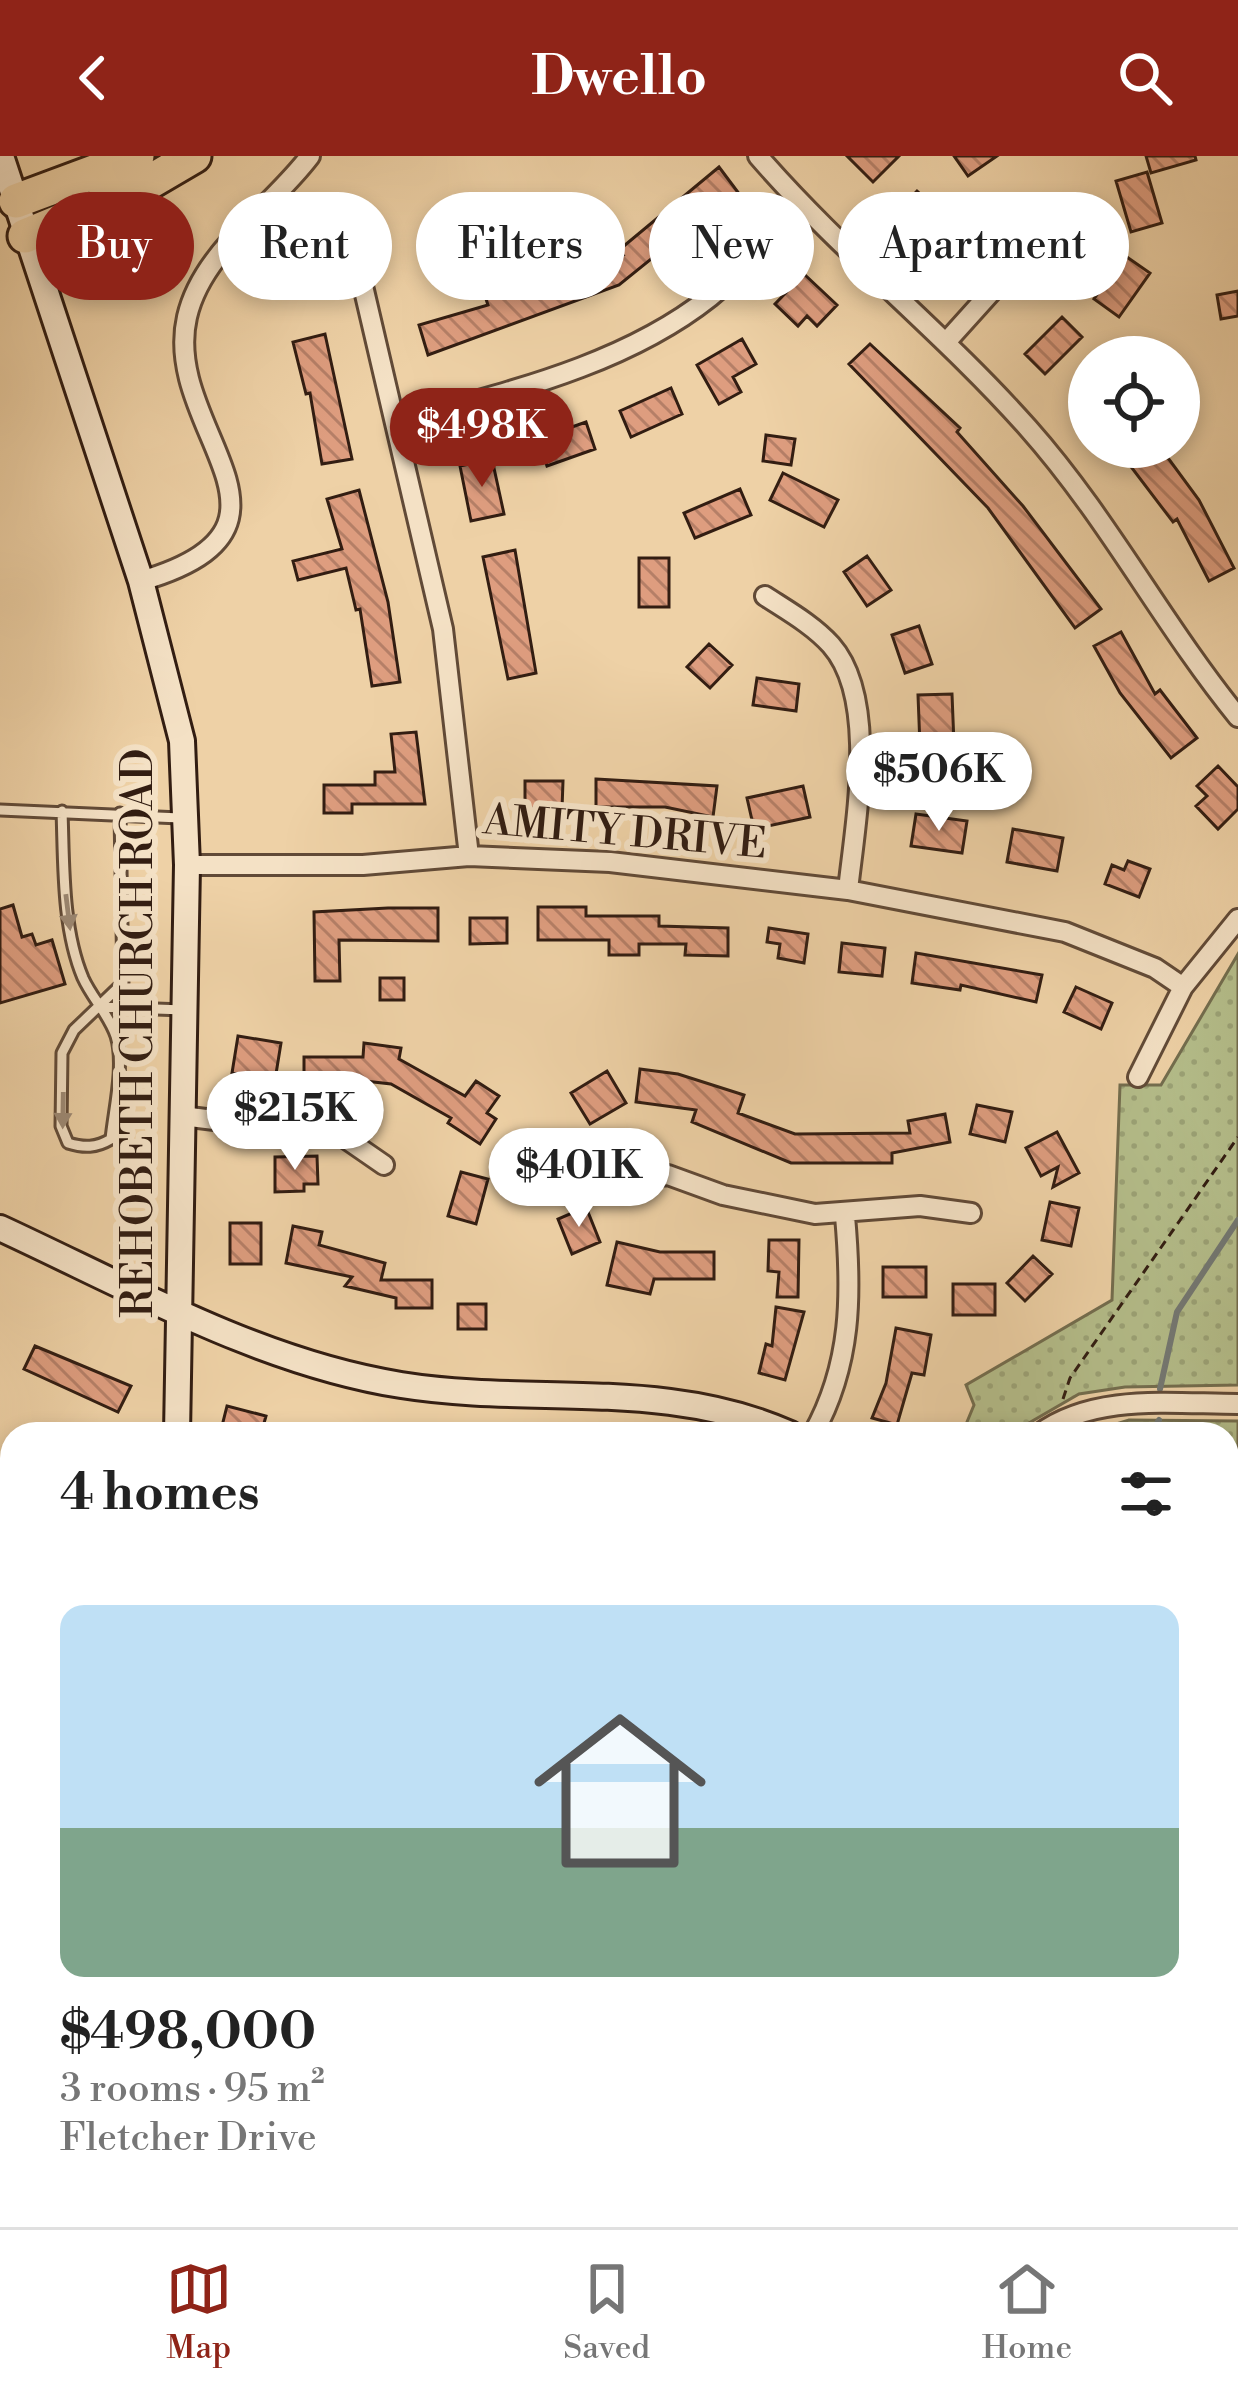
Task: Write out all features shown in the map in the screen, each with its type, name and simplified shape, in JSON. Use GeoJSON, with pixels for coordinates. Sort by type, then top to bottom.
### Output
{"type":"FeatureCollection","features":[{"type":"Feature","properties":{"kind":"highway"},"geometry":{"type":"LineString","coordinates":[[8,203],[137,156]]}},
{"type":"Feature","properties":{"kind":"highway"},"geometry":{"type":"LineString","coordinates":[[12,237],[136,190],[194,156]]}},
{"type":"Feature","properties":{"kind":"street","name":"REHOBETH CHURCH ROAD"},"geometry":{"type":"LineString","coordinates":[[1,156],[12,237],[140,581],[182,741],[187,865],[177,1422]]}},
{"type":"Feature","properties":{"kind":"street"},"geometry":{"type":"LineString","coordinates":[[140,581],[196,562],[215,547],[228,524],[226,479],[184,358],[186,321],[211,266],[310,156]]}},
{"type":"Feature","properties":{"kind":"street"},"geometry":{"type":"LineString","coordinates":[[758,156],[789,192]]}},
{"type":"Feature","properties":{"kind":"street"},"geometry":{"type":"LineString","coordinates":[[814,218],[948,340],[1030,431],[1135,565],[1238,717]]}},
{"type":"Feature","properties":{"kind":"street"},"geometry":{"type":"LineString","coordinates":[[366,300],[443,629],[469,856]]}},
{"type":"Feature","properties":{"kind":"street"},"geometry":{"type":"LineString","coordinates":[[396,423],[526,386],[629,346],[705,300]]}},
{"type":"Feature","properties":{"kind":"street"},"geometry":{"type":"LineString","coordinates":[[948,340],[984,300]]}},
{"type":"Feature","properties":{"kind":"street"},"geometry":{"type":"LineString","coordinates":[[765,596],[835,649],[854,697],[860,775],[848,890]]}},
{"type":"Feature","properties":{"kind":"street","name":"AMITY DRIVE"},"geometry":{"type":"LineString","coordinates":[[187,865],[363,865],[469,856],[610,862],[848,890],[1066,932],[1155,968],[1184,986]]}},
{"type":"Feature","properties":{"kind":"street"},"geometry":{"type":"LineString","coordinates":[[1138,1077],[1184,986],[1238,919]]}},
{"type":"Feature","properties":{"kind":"street"},"geometry":{"type":"LineString","coordinates":[[182,1116],[342,1136],[385,1165]]}},
{"type":"Feature","properties":{"kind":"street"},"geometry":{"type":"LineString","coordinates":[[649,1178],[668,1175],[723,1195],[845,1216],[889,1206],[971,1213]]}},
{"type":"Feature","properties":{"kind":"street"},"geometry":{"type":"LineString","coordinates":[[819,1422],[838,1387],[848,1334],[851,1280],[845,1216]]}},
{"type":"Feature","properties":{"kind":"street"},"geometry":{"type":"LineString","coordinates":[[0,1228],[178,1310],[325,1370],[406,1386],[701,1405],[753,1422]]}},
{"type":"Feature","properties":{"kind":"street"},"geometry":{"type":"LineString","coordinates":[[1062,1421],[1126,1404],[1238,1404]]}},
{"type":"Feature","properties":{"kind":"lane"},"geometry":{"type":"LineString","coordinates":[[0,810],[120,812],[187,819]]}},
{"type":"Feature","properties":{"kind":"lane"},"geometry":{"type":"LineString","coordinates":[[62,811],[71,933],[83,979],[99,1007],[116,1037],[111,1139],[99,1147],[80,1147],[68,1143],[61,1126],[62,1053],[74,1030],[99,1007],[123,983],[120,812]]}},
{"type":"Feature","properties":{"kind":"lane"},"geometry":{"type":"LineString","coordinates":[[99,1007],[184,1010]]}},
{"type":"Feature","properties":{"kind":"path"},"geometry":{"type":"LineString","coordinates":[[1062,1421],[1070,1378],[1238,1137]]}},
{"type":"Feature","properties":{"kind":"green space"},"geometry":{"type":"Polygon","coordinates":[[[1238,954],[1238,1385],[1125,1387],[1079,1394],[1031,1422],[967,1422],[974,1405],[966,1385],[1112,1300],[1120,1085],[1161,1085],[1238,954]]]}},
{"type":"Feature","properties":{"kind":"green space"},"geometry":{"type":"Polygon","coordinates":[[[1129,1420],[1238,1421],[1238,1422],[1123,1422],[1129,1420]]]}},
{"type":"Feature","properties":{"kind":"building"},"geometry":{"type":"Polygon","coordinates":[[[847,156],[899,156],[873,182],[847,156]]]}},
{"type":"Feature","properties":{"kind":"building"},"geometry":{"type":"Polygon","coordinates":[[[954,156],[997,156],[968,176],[954,156]]]}},
{"type":"Feature","properties":{"kind":"building"},"geometry":{"type":"Polygon","coordinates":[[[1146,156],[1195,156],[1196,160],[1151,173],[1146,156]]]}},
{"type":"Feature","properties":{"kind":"building"},"geometry":{"type":"Polygon","coordinates":[[[719,167],[738,192],[689,192],[719,167]]]}},
{"type":"Feature","properties":{"kind":"building"},"geometry":{"type":"Polygon","coordinates":[[[1147,172],[1162,223],[1131,232],[1129,192],[1119,192],[1116,181],[1147,172]]]}},
{"type":"Feature","properties":{"kind":"building"},"geometry":{"type":"Polygon","coordinates":[[[649,225],[649,261],[625,280],[625,245],[649,225]]]}},
{"type":"Feature","properties":{"kind":"building"},"geometry":{"type":"Polygon","coordinates":[[[1129,258],[1150,273],[1119,317],[1095,300],[1129,300],[1129,258]]]}},
{"type":"Feature","properties":{"kind":"building"},"geometry":{"type":"Polygon","coordinates":[[[814,283],[837,305],[817,326],[807,316],[798,326],[775,304],[814,300],[814,283]]]}},
{"type":"Feature","properties":{"kind":"building"},"geometry":{"type":"Polygon","coordinates":[[[1238,291],[1238,316],[1221,319],[1217,295],[1238,291]]]}},
{"type":"Feature","properties":{"kind":"building"},"geometry":{"type":"Polygon","coordinates":[[[486,300],[578,300],[428,355],[419,325],[488,305],[486,300]]]}},
{"type":"Feature","properties":{"kind":"building"},"geometry":{"type":"Polygon","coordinates":[[[1062,317],[1081,336],[1068,336],[1068,351],[1045,374],[1025,354],[1062,317]]]}},
{"type":"Feature","properties":{"kind":"building"},"geometry":{"type":"Polygon","coordinates":[[[325,334],[352,459],[322,464],[310,393],[306,394],[293,342],[325,334]]]}},
{"type":"Feature","properties":{"kind":"building"},"geometry":{"type":"Polygon","coordinates":[[[742,339],[756,364],[733,377],[741,392],[719,404],[697,365],[742,339]]]}},
{"type":"Feature","properties":{"kind":"building"},"geometry":{"type":"Polygon","coordinates":[[[870,344],[960,428],[957,432],[1023,506],[1101,609],[1075,628],[988,508],[849,364],[870,344]]]}},
{"type":"Feature","properties":{"kind":"building"},"geometry":{"type":"Polygon","coordinates":[[[671,388],[682,414],[631,437],[620,411],[671,388]]]}},
{"type":"Feature","properties":{"kind":"building"},"geometry":{"type":"Polygon","coordinates":[[[586,422],[595,449],[547,466],[538,439],[586,422]]]}},
{"type":"Feature","properties":{"kind":"building"},"geometry":{"type":"Polygon","coordinates":[[[766,435],[795,439],[791,465],[763,461],[766,435]]]}},
{"type":"Feature","properties":{"kind":"building"},"geometry":{"type":"Polygon","coordinates":[[[492,459],[504,514],[471,521],[460,466],[492,459]]]}},
{"type":"Feature","properties":{"kind":"building"},"geometry":{"type":"Polygon","coordinates":[[[1132,468],[1175,468],[1199,500],[1234,568],[1209,581],[1177,519],[1173,522],[1132,468]]]}},
{"type":"Feature","properties":{"kind":"building"},"geometry":{"type":"Polygon","coordinates":[[[783,473],[838,500],[824,527],[770,500],[783,473]]]}},
{"type":"Feature","properties":{"kind":"building"},"geometry":{"type":"Polygon","coordinates":[[[740,489],[751,515],[695,538],[684,513],[740,489]]]}},
{"type":"Feature","properties":{"kind":"building"},"geometry":{"type":"Polygon","coordinates":[[[359,490],[388,602],[400,682],[372,686],[360,609],[356,610],[346,568],[298,580],[293,561],[342,549],[327,499],[359,490]]]}},
{"type":"Feature","properties":{"kind":"building"},"geometry":{"type":"Polygon","coordinates":[[[515,550],[536,673],[508,679],[483,557],[515,550]]]}},
{"type":"Feature","properties":{"kind":"building"},"geometry":{"type":"Polygon","coordinates":[[[867,556],[891,590],[867,606],[844,572],[867,556]]]}},
{"type":"Feature","properties":{"kind":"building"},"geometry":{"type":"Polygon","coordinates":[[[639,558],[669,558],[669,607],[639,607],[639,558]]]}},
{"type":"Feature","properties":{"kind":"building"},"geometry":{"type":"Polygon","coordinates":[[[919,626],[932,664],[905,673],[892,635],[919,626]]]}},
{"type":"Feature","properties":{"kind":"building"},"geometry":{"type":"Polygon","coordinates":[[[1121,632],[1155,694],[1160,690],[1197,738],[1171,758],[1120,693],[1094,646],[1121,632]]]}},
{"type":"Feature","properties":{"kind":"building"},"geometry":{"type":"Polygon","coordinates":[[[709,644],[732,665],[710,688],[687,667],[709,644]]]}},
{"type":"Feature","properties":{"kind":"building"},"geometry":{"type":"Polygon","coordinates":[[[757,678],[799,684],[796,711],[753,705],[757,678]]]}},
{"type":"Feature","properties":{"kind":"building"},"geometry":{"type":"Polygon","coordinates":[[[952,694],[954,744],[920,746],[918,695],[952,694]]]}},
{"type":"Feature","properties":{"kind":"building"},"geometry":{"type":"Polygon","coordinates":[[[416,732],[425,804],[352,804],[352,813],[324,813],[324,785],[375,785],[375,772],[395,772],[391,734],[416,732]]]}},
{"type":"Feature","properties":{"kind":"building"},"geometry":{"type":"Polygon","coordinates":[[[1218,766],[1238,787],[1238,809],[1218,829],[1196,806],[1207,796],[1197,786],[1218,766]]]}},
{"type":"Feature","properties":{"kind":"building"},"geometry":{"type":"Polygon","coordinates":[[[596,779],[717,786],[713,817],[665,807],[596,807],[596,779]]]}},
{"type":"Feature","properties":{"kind":"building"},"geometry":{"type":"Polygon","coordinates":[[[525,781],[563,781],[562,809],[525,808],[525,781]]]}},
{"type":"Feature","properties":{"kind":"building"},"geometry":{"type":"Polygon","coordinates":[[[803,786],[810,817],[754,829],[747,798],[803,786]]]}},
{"type":"Feature","properties":{"kind":"building"},"geometry":{"type":"Polygon","coordinates":[[[916,814],[967,821],[962,853],[911,846],[916,814]]]}},
{"type":"Feature","properties":{"kind":"building"},"geometry":{"type":"Polygon","coordinates":[[[1013,829],[1063,838],[1057,871],[1007,862],[1013,829]]]}},
{"type":"Feature","properties":{"kind":"building"},"geometry":{"type":"Polygon","coordinates":[[[1128,861],[1150,869],[1139,897],[1105,884],[1112,865],[1124,870],[1128,861]]]}},
{"type":"Feature","properties":{"kind":"building"},"geometry":{"type":"Polygon","coordinates":[[[13,905],[22,937],[32,934],[36,945],[52,940],[65,984],[0,1003],[0,909],[13,905]]]}},
{"type":"Feature","properties":{"kind":"building"},"geometry":{"type":"Polygon","coordinates":[[[538,907],[586,907],[586,916],[659,916],[659,926],[728,928],[728,956],[685,955],[686,944],[639,944],[639,955],[609,955],[609,940],[538,940],[538,907]]]}},
{"type":"Feature","properties":{"kind":"building"},"geometry":{"type":"Polygon","coordinates":[[[438,908],[438,941],[339,940],[340,981],[315,981],[314,912],[438,908]]]}},
{"type":"Feature","properties":{"kind":"building"},"geometry":{"type":"Polygon","coordinates":[[[470,918],[507,918],[507,943],[470,944],[470,918]]]}},
{"type":"Feature","properties":{"kind":"building"},"geometry":{"type":"Polygon","coordinates":[[[769,928],[808,934],[804,963],[778,958],[780,944],[767,942],[769,928]]]}},
{"type":"Feature","properties":{"kind":"building"},"geometry":{"type":"Polygon","coordinates":[[[842,943],[885,948],[882,976],[839,972],[842,943]]]}},
{"type":"Feature","properties":{"kind":"building"},"geometry":{"type":"Polygon","coordinates":[[[916,953],[1042,975],[1036,1002],[961,985],[960,990],[912,983],[916,953]]]}},
{"type":"Feature","properties":{"kind":"building"},"geometry":{"type":"Polygon","coordinates":[[[380,978],[404,978],[404,1000],[380,1000],[380,978]]]}},
{"type":"Feature","properties":{"kind":"building"},"geometry":{"type":"Polygon","coordinates":[[[1076,987],[1112,1003],[1101,1029],[1064,1012],[1076,987]]]}},
{"type":"Feature","properties":{"kind":"building"},"geometry":{"type":"Polygon","coordinates":[[[238,1036],[281,1043],[275,1080],[232,1073],[238,1036]]]}},
{"type":"Feature","properties":{"kind":"building"},"geometry":{"type":"Polygon","coordinates":[[[364,1043],[401,1048],[399,1059],[465,1096],[476,1081],[499,1096],[487,1113],[496,1119],[480,1144],[448,1123],[451,1118],[391,1084],[338,1078],[338,1083],[304,1083],[304,1057],[363,1057],[364,1043]]]}},
{"type":"Feature","properties":{"kind":"building"},"geometry":{"type":"Polygon","coordinates":[[[640,1069],[678,1074],[744,1095],[738,1113],[795,1134],[910,1133],[908,1121],[945,1114],[950,1142],[892,1153],[892,1163],[791,1163],[692,1122],[696,1110],[636,1102],[640,1069]]]}},
{"type":"Feature","properties":{"kind":"building"},"geometry":{"type":"Polygon","coordinates":[[[607,1071],[626,1103],[590,1124],[571,1093],[607,1071]]]}},
{"type":"Feature","properties":{"kind":"building"},"geometry":{"type":"Polygon","coordinates":[[[977,1105],[1012,1112],[1005,1142],[970,1134],[977,1105]]]}},
{"type":"Feature","properties":{"kind":"building"},"geometry":{"type":"Polygon","coordinates":[[[1057,1132],[1079,1173],[1053,1187],[1058,1167],[1041,1176],[1026,1148],[1057,1132]]]}},
{"type":"Feature","properties":{"kind":"building"},"geometry":{"type":"Polygon","coordinates":[[[562,1146],[577,1146],[576,1185],[546,1184],[547,1156],[562,1156],[562,1146]]]}},
{"type":"Feature","properties":{"kind":"building"},"geometry":{"type":"Polygon","coordinates":[[[317,1156],[318,1184],[304,1184],[304,1191],[275,1192],[275,1157],[317,1156]]]}},
{"type":"Feature","properties":{"kind":"building"},"geometry":{"type":"Polygon","coordinates":[[[461,1172],[488,1179],[476,1224],[448,1216],[461,1172]]]}},
{"type":"Feature","properties":{"kind":"building"},"geometry":{"type":"Polygon","coordinates":[[[1050,1202],[1079,1208],[1071,1246],[1042,1240],[1050,1202]]]}},
{"type":"Feature","properties":{"kind":"building"},"geometry":{"type":"Polygon","coordinates":[[[586,1207],[600,1242],[572,1254],[558,1219],[586,1207]]]}},
{"type":"Feature","properties":{"kind":"building"},"geometry":{"type":"Polygon","coordinates":[[[230,1223],[261,1223],[261,1264],[230,1264],[230,1223]]]}},
{"type":"Feature","properties":{"kind":"building"},"geometry":{"type":"Polygon","coordinates":[[[293,1226],[322,1232],[319,1245],[385,1263],[381,1280],[432,1280],[432,1308],[396,1308],[396,1298],[345,1286],[352,1277],[286,1263],[293,1226]]]}},
{"type":"Feature","properties":{"kind":"building"},"geometry":{"type":"Polygon","coordinates":[[[769,1240],[799,1240],[798,1297],[777,1297],[779,1272],[768,1271],[769,1240]]]}},
{"type":"Feature","properties":{"kind":"building"},"geometry":{"type":"Polygon","coordinates":[[[617,1242],[660,1252],[714,1252],[714,1279],[654,1279],[650,1294],[607,1285],[617,1242]]]}},
{"type":"Feature","properties":{"kind":"building"},"geometry":{"type":"Polygon","coordinates":[[[1033,1256],[1052,1274],[1025,1301],[1007,1283],[1033,1256]]]}},
{"type":"Feature","properties":{"kind":"building"},"geometry":{"type":"Polygon","coordinates":[[[883,1267],[926,1267],[926,1297],[883,1297],[883,1267]]]}},
{"type":"Feature","properties":{"kind":"building"},"geometry":{"type":"Polygon","coordinates":[[[953,1284],[995,1284],[995,1315],[953,1315],[953,1284]]]}},
{"type":"Feature","properties":{"kind":"building"},"geometry":{"type":"Polygon","coordinates":[[[458,1304],[486,1304],[486,1329],[458,1329],[458,1304]]]}},
{"type":"Feature","properties":{"kind":"building"},"geometry":{"type":"Polygon","coordinates":[[[776,1307],[804,1312],[785,1380],[759,1373],[766,1344],[772,1346],[776,1307]]]}},
{"type":"Feature","properties":{"kind":"building"},"geometry":{"type":"Polygon","coordinates":[[[896,1328],[931,1335],[924,1375],[912,1373],[898,1422],[872,1418],[886,1383],[896,1328]]]}},
{"type":"Feature","properties":{"kind":"building"},"geometry":{"type":"Polygon","coordinates":[[[35,1346],[131,1386],[118,1412],[24,1369],[35,1346]]]}},
{"type":"Feature","properties":{"kind":"building"},"geometry":{"type":"Polygon","coordinates":[[[227,1406],[266,1416],[264,1422],[223,1422],[227,1406]]]}},
{"type":"Feature","properties":{"kind":"waterway"},"geometry":{"type":"LineString","coordinates":[[1160,1389],[1177,1312],[1238,1220]]}}]}
